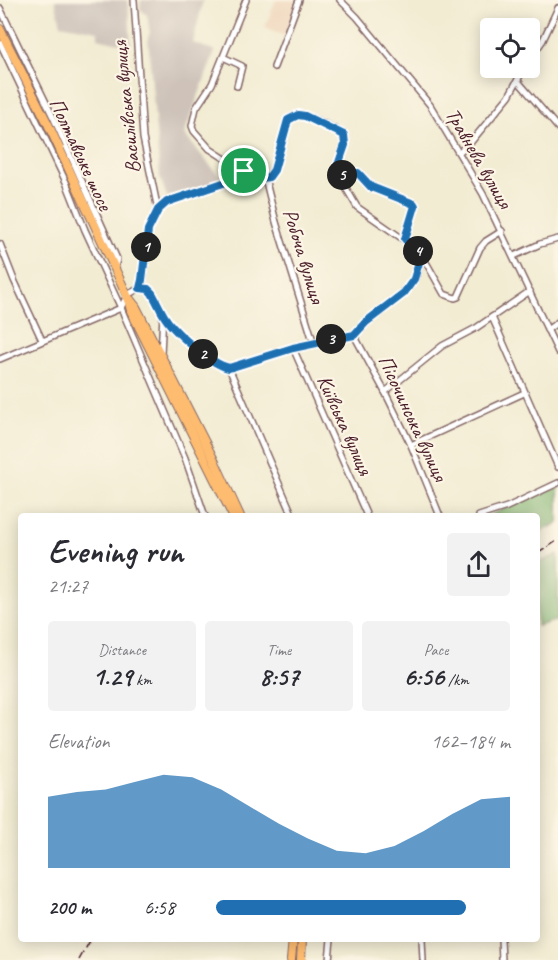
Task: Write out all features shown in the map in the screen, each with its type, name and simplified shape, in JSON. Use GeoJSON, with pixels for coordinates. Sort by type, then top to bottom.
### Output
{"type":"FeatureCollection","features":[{"type":"Feature","properties":{"kind":"highway","name":"Полтавське шосе"},"geometry":{"type":"LineString","coordinates":[[0,29],[3,46],[48,124],[127,295]]}},
{"type":"Feature","properties":{"kind":"highway"},"geometry":{"type":"LineString","coordinates":[[127,295],[136,307],[239,513]]}},
{"type":"Feature","properties":{"kind":"highway"},"geometry":{"type":"LineString","coordinates":[[127,295],[131,311],[232,513]]}},
{"type":"Feature","properties":{"kind":"highway"},"geometry":{"type":"LineString","coordinates":[[291,960],[293,942]]}},
{"type":"Feature","properties":{"kind":"highway"},"geometry":{"type":"LineString","coordinates":[[301,960],[302,942]]}},
{"type":"Feature","properties":{"kind":"street","name":"Василівська вулиця"},"geometry":{"type":"LineString","coordinates":[[134,0],[143,138],[158,210]]}},
{"type":"Feature","properties":{"kind":"street"},"geometry":{"type":"LineString","coordinates":[[246,0],[212,84],[196,108],[192,126],[210,149],[244,171],[265,178],[270,176],[274,170],[286,126],[293,116],[305,116],[344,135],[345,145],[336,171],[357,207],[405,239],[421,256],[442,292],[456,298],[459,297],[480,248],[486,241],[502,231]]}},
{"type":"Feature","properties":{"kind":"street"},"geometry":{"type":"LineString","coordinates":[[274,67],[299,0]]}},
{"type":"Feature","properties":{"kind":"street","name":"Травнева вулиця"},"geometry":{"type":"LineString","coordinates":[[340,0],[357,17],[430,105],[459,152],[502,231],[558,352]]}},
{"type":"Feature","properties":{"kind":"street"},"geometry":{"type":"LineString","coordinates":[[0,8],[54,119],[117,259],[114,268]]}},
{"type":"Feature","properties":{"kind":"street"},"geometry":{"type":"LineString","coordinates":[[540,44],[558,9]]}},
{"type":"Feature","properties":{"kind":"street"},"geometry":{"type":"LineString","coordinates":[[3,46],[50,144],[85,230],[121,308],[185,458],[204,513]]}},
{"type":"Feature","properties":{"kind":"street"},"geometry":{"type":"LineString","coordinates":[[223,57],[242,66],[237,86]]}},
{"type":"Feature","properties":{"kind":"street"},"geometry":{"type":"LineString","coordinates":[[459,152],[491,119],[519,78]]}},
{"type":"Feature","properties":{"kind":"street"},"geometry":{"type":"LineString","coordinates":[[518,81],[558,128]]}},
{"type":"Feature","properties":{"kind":"street"},"geometry":{"type":"LineString","coordinates":[[140,288],[148,230],[158,210],[167,202],[235,179],[244,171]]}},
{"type":"Feature","properties":{"kind":"street"},"geometry":{"type":"LineString","coordinates":[[339,176],[358,173],[371,187],[414,204],[405,239]]}},
{"type":"Feature","properties":{"kind":"street","name":"Робоча вулиця"},"geometry":{"type":"LineString","coordinates":[[265,178],[276,222],[314,344]]}},
{"type":"Feature","properties":{"kind":"street"},"geometry":{"type":"LineString","coordinates":[[514,256],[540,244],[558,239]]}},
{"type":"Feature","properties":{"kind":"street"},"geometry":{"type":"LineString","coordinates":[[0,244],[42,340]]}},
{"type":"Feature","properties":{"kind":"street"},"geometry":{"type":"LineString","coordinates":[[0,359],[121,308],[127,295],[140,288],[148,289],[152,293],[163,314],[198,351],[229,368],[293,348],[354,335],[366,322],[404,293],[414,279],[421,256]]}},
{"type":"Feature","properties":{"kind":"street"},"geometry":{"type":"LineString","coordinates":[[385,392],[442,346],[492,317],[530,291]]}},
{"type":"Feature","properties":{"kind":"street"},"geometry":{"type":"LineString","coordinates":[[161,356],[160,338],[163,314]]}},
{"type":"Feature","properties":{"kind":"street"},"geometry":{"type":"LineString","coordinates":[[492,317],[558,467]]}},
{"type":"Feature","properties":{"kind":"street"},"geometry":{"type":"LineString","coordinates":[[548,330],[558,322]]}},
{"type":"Feature","properties":{"kind":"street","name":"Пісочинська вулиця"},"geometry":{"type":"LineString","coordinates":[[354,335],[411,445],[439,513]]}},
{"type":"Feature","properties":{"kind":"street","name":"Київська вулиця"},"geometry":{"type":"LineString","coordinates":[[293,348],[366,513]]}},
{"type":"Feature","properties":{"kind":"street"},"geometry":{"type":"LineString","coordinates":[[229,368],[292,513]]}},
{"type":"Feature","properties":{"kind":"street"},"geometry":{"type":"LineString","coordinates":[[411,445],[524,393]]}},
{"type":"Feature","properties":{"kind":"street"},"geometry":{"type":"LineString","coordinates":[[488,513],[507,507],[558,483]]}},
{"type":"Feature","properties":{"kind":"street"},"geometry":{"type":"LineString","coordinates":[[329,960],[331,942]]}},
{"type":"Feature","properties":{"kind":"street"},"geometry":{"type":"LineString","coordinates":[[422,942],[423,960]]}},
{"type":"Feature","properties":{"kind":"street"},"geometry":{"type":"LineString","coordinates":[[501,942],[502,960]]}},
{"type":"Feature","properties":{"kind":"shaded area"},"geometry":{"type":"Polygon","coordinates":[[[55,0],[128,0],[131,46],[98,38],[98,31],[61,24],[55,0]]]}},
{"type":"Feature","properties":{"kind":"shaded area"},"geometry":{"type":"Polygon","coordinates":[[[141,0],[203,0],[193,43],[215,51],[184,134],[223,181],[167,197],[160,177],[148,37],[150,33],[147,15],[140,9],[141,0]]]}},
{"type":"Feature","properties":{"kind":"shaded area"},"geometry":{"type":"Polygon","coordinates":[[[276,0],[298,0],[285,36],[265,27],[276,0]]]}},
{"type":"Feature","properties":{"kind":"green space"},"geometry":{"type":"Polygon","coordinates":[[[558,485],[558,523],[540,532],[540,513],[495,513],[558,485]]]}},
{"type":"Feature","properties":{"kind":"green space"},"geometry":{"type":"Polygon","coordinates":[[[558,554],[558,620],[540,625],[540,563],[558,554]]]}},
{"type":"Feature","properties":{"kind":"railway"},"geometry":{"type":"LineString","coordinates":[[540,552],[558,540]]}},
{"type":"Feature","properties":{"kind":"railway"},"geometry":{"type":"LineString","coordinates":[[79,960],[89,942]]}},
{"type":"Feature","properties":{"kind":"route"},"geometry":{"type":"LineString","coordinates":[[293,116],[305,116],[341,132],[346,143],[337,166],[336,171],[339,176],[361,174],[371,187],[415,206],[405,239],[421,256],[414,279],[404,293],[366,322],[354,335],[293,348],[229,368],[212,361],[198,351],[168,322],[152,293],[148,289],[140,288],[148,230],[158,210],[167,202],[235,179],[244,171],[262,178],[270,176],[274,170],[288,120],[293,116]]}}]}
